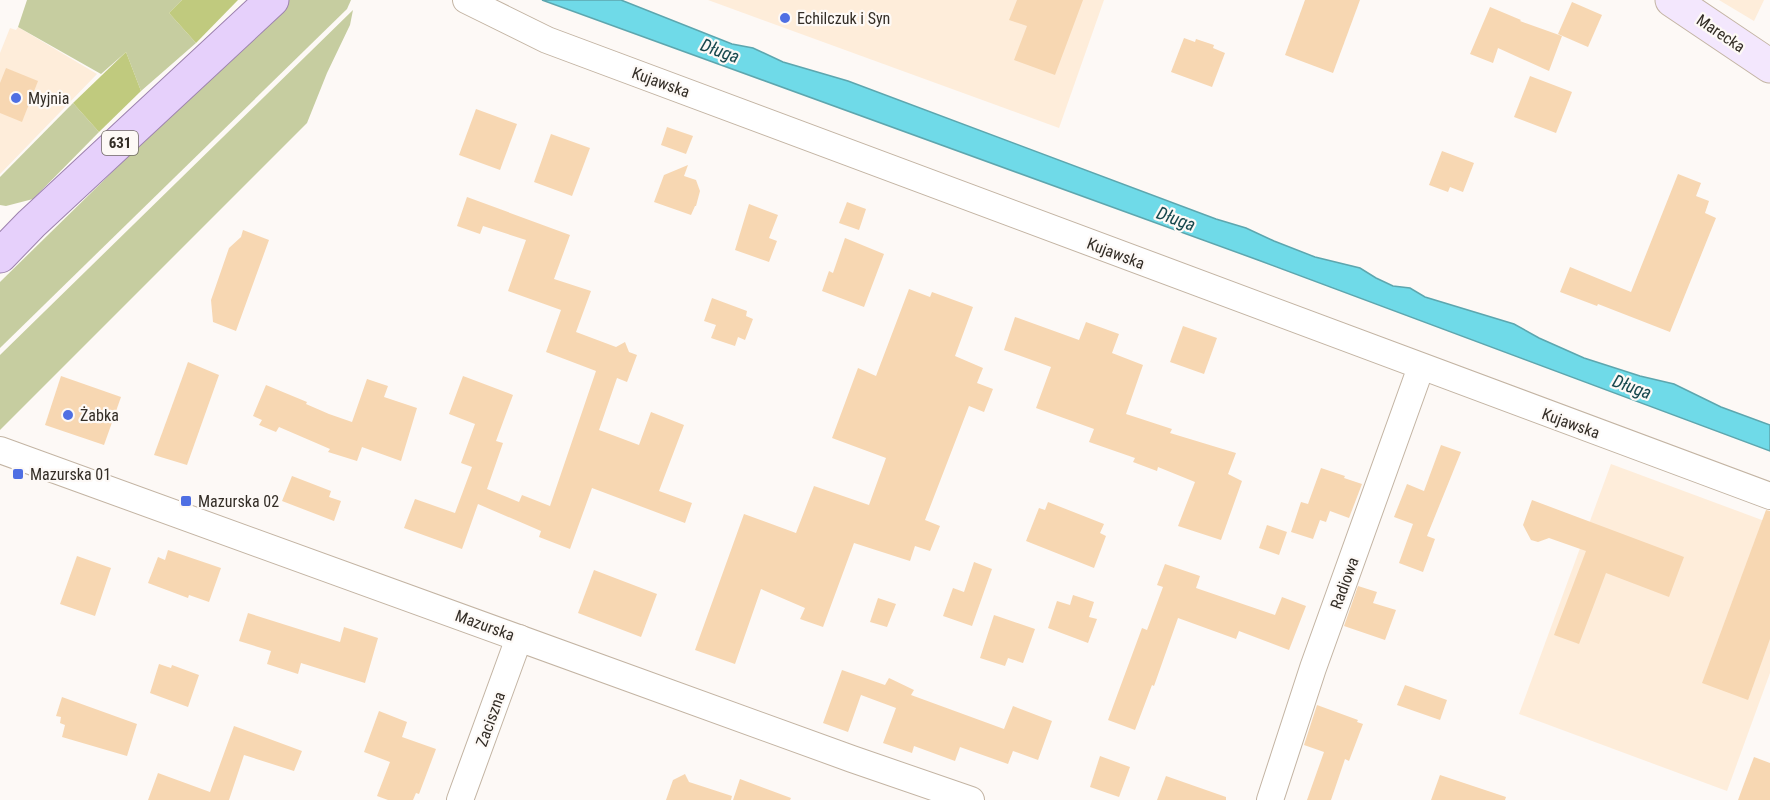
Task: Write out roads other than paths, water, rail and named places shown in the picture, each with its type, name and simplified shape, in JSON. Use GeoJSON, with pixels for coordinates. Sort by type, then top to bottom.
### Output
{"type":"FeatureCollection","features":[{"type":"Feature","properties":{"kind":"main road","name":"631"},"geometry":{"type":"LineString","coordinates":[[0,256],[272,0]]}},
{"type":"Feature","properties":{"kind":"street","name":"Kujawska"},"geometry":{"type":"LineString","coordinates":[[466,0],[547,40],[1770,496]]}},
{"type":"Feature","properties":{"kind":"street","name":"Marecka"},"geometry":{"type":"LineString","coordinates":[[1672,0],[1770,66]]}},
{"type":"Feature","properties":{"kind":"street","name":"Radiowa"},"geometry":{"type":"LineString","coordinates":[[1270,800],[1317,657],[1421,367]]}},
{"type":"Feature","properties":{"kind":"street","name":"Mazurska"},"geometry":{"type":"LineString","coordinates":[[0,450],[971,800]]}},
{"type":"Feature","properties":{"kind":"street","name":"Zaciszna"},"geometry":{"type":"LineString","coordinates":[[460,800],[519,638]]}},
{"type":"Feature","properties":{"kind":"water","name":"Długa"},"geometry":{"type":"Polygon","coordinates":[[[542,0],[621,0],[732,44],[753,48],[783,62],[848,81],[1216,219],[1246,228],[1315,257],[1360,268],[1393,286],[1410,288],[1425,297],[1514,324],[1584,358],[1674,384],[1721,407],[1770,425],[1770,451],[1258,260],[542,0]]]}},
{"type":"Feature","properties":{"kind":"place","name":"Echilczuk i Syn"},"geometry":{"type":"Point","coordinates":[785,18]}},
{"type":"Feature","properties":{"kind":"place","name":"Myjnia"},"geometry":{"type":"Point","coordinates":[16,98]}},
{"type":"Feature","properties":{"kind":"place","name":"Żabka"},"geometry":{"type":"Point","coordinates":[68,415]}},
{"type":"Feature","properties":{"kind":"place","name":"Mazurska 01"},"geometry":{"type":"Point","coordinates":[18,474]}},
{"type":"Feature","properties":{"kind":"place","name":"Mazurska 02"},"geometry":{"type":"Point","coordinates":[186,501]}}]}
